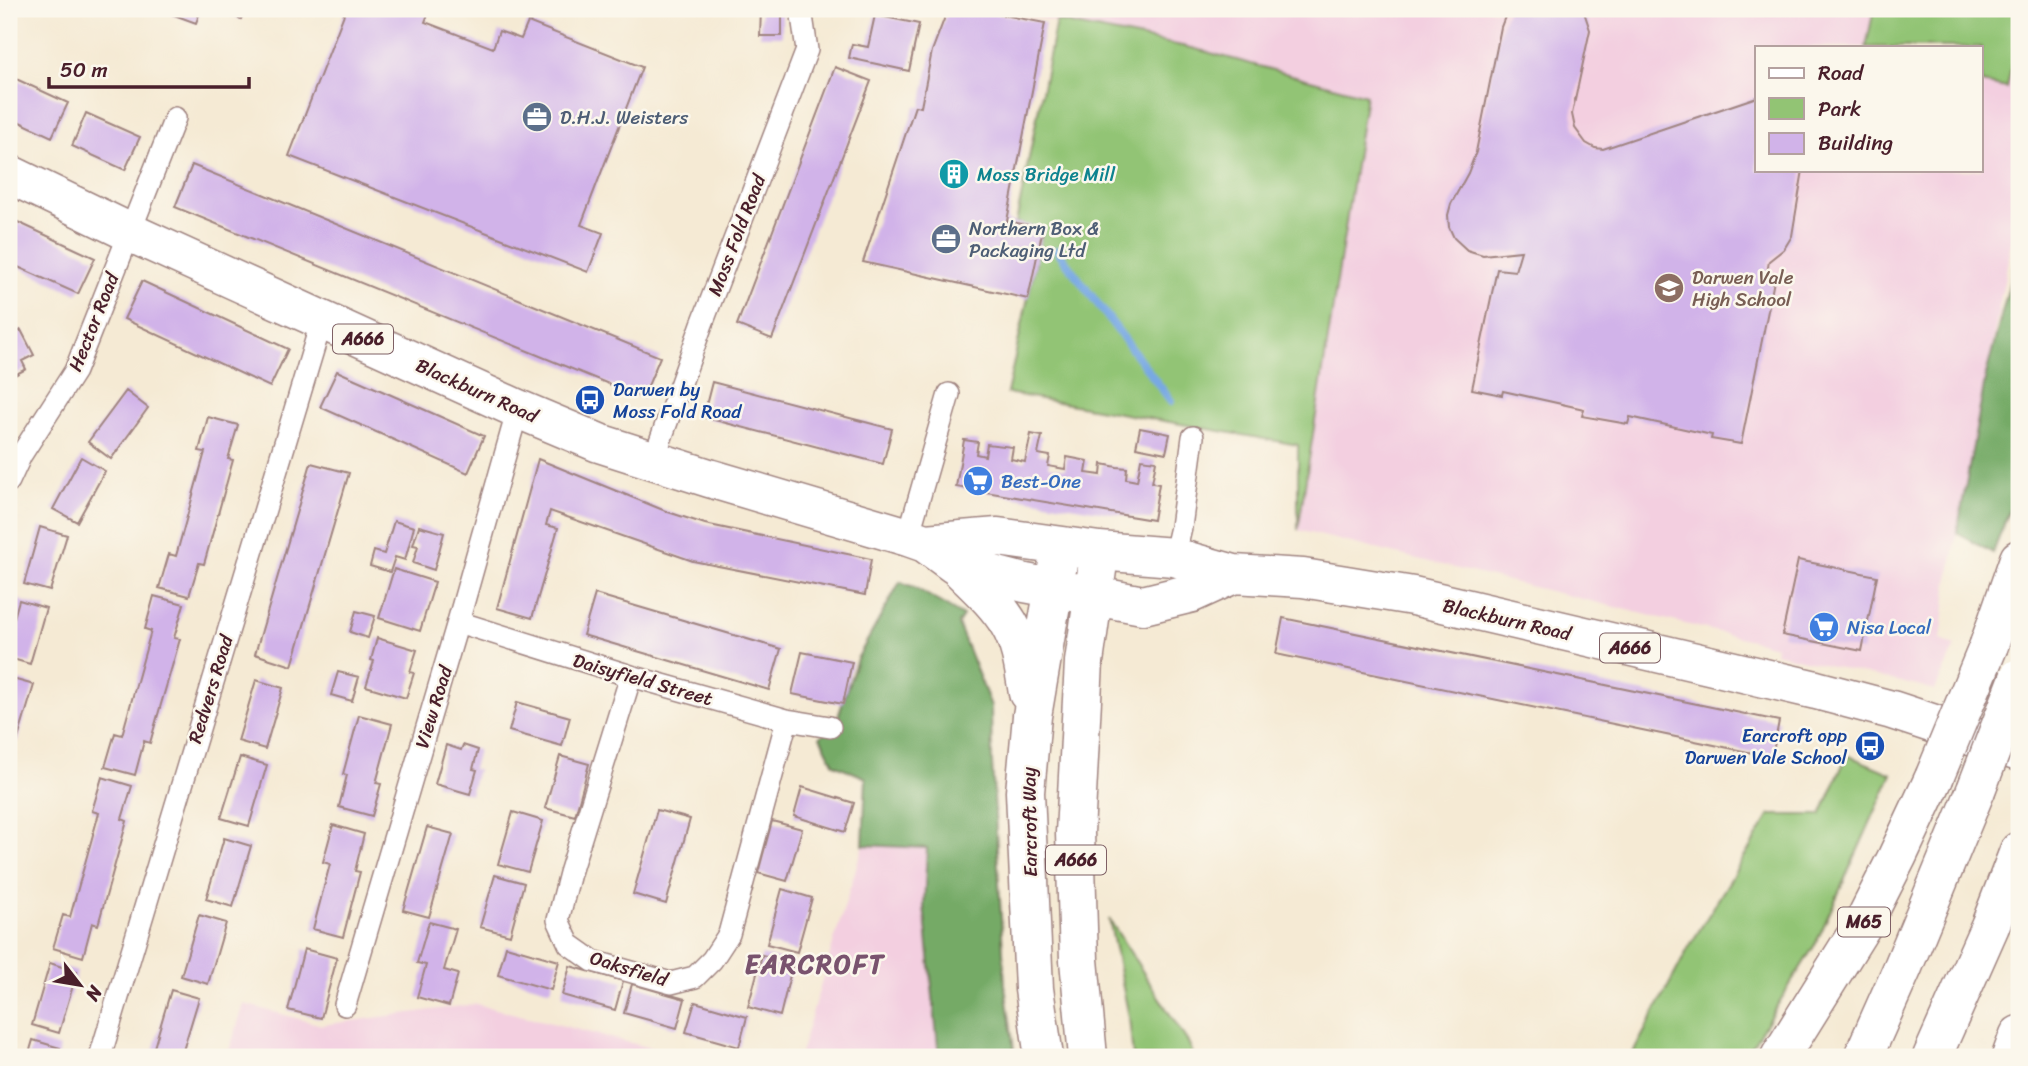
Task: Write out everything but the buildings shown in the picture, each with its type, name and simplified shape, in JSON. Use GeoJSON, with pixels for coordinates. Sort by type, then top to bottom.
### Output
{"type":"FeatureCollection","features":[{"type":"Feature","properties":{"kind":"highway","name":"Blackburn Road"},"geometry":{"type":"LineString","coordinates":[[9,174],[322,320],[599,443],[917,540],[955,565],[1025,583],[1143,605],[1192,593],[1234,574]]}},
{"type":"Feature","properties":{"kind":"highway","name":"Blackburn Road"},"geometry":{"type":"LineString","coordinates":[[917,540],[998,537],[1099,551],[1174,557],[1234,574],[1303,578],[1413,596],[1816,690],[1892,710],[2019,752]]}},
{"type":"Feature","properties":{"kind":"highway","name":"Earcroft Way"},"geometry":{"type":"LineString","coordinates":[[1044,1057],[1034,989],[1025,792],[1031,716],[1061,546]]}},
{"type":"Feature","properties":{"kind":"highway","name":"A666"},"geometry":{"type":"LineString","coordinates":[[1088,1057],[1079,960],[1075,833],[1084,662],[1099,551]]}},
{"type":"Feature","properties":{"kind":"highway","name":"M65"},"geometry":{"type":"LineString","coordinates":[[1780,1057],[1863,924],[1897,857],[1963,712],[2019,559]]}},
{"type":"Feature","properties":{"kind":"highway"},"geometry":{"type":"LineString","coordinates":[[955,565],[995,605],[1009,624],[1023,660],[1031,716]]}},
{"type":"Feature","properties":{"kind":"highway"},"geometry":{"type":"LineString","coordinates":[[1084,662],[1117,624],[1143,605]]}},
{"type":"Feature","properties":{"kind":"highway","name":"M65"},"geometry":{"type":"LineString","coordinates":[[1863,1057],[1976,790],[2019,678]]}},
{"type":"Feature","properties":{"kind":"highway"},"geometry":{"type":"LineString","coordinates":[[1932,1057],[1990,926],[2019,851]]}},
{"type":"Feature","properties":{"kind":"highway"},"geometry":{"type":"LineString","coordinates":[[2011,1057],[2019,1035]]}},
{"type":"Feature","properties":{"kind":"street","name":"Moss Fold Road"},"geometry":{"type":"LineString","coordinates":[[653,461],[702,324],[807,50],[801,9]]}},
{"type":"Feature","properties":{"kind":"street","name":"Hector Road"},"geometry":{"type":"LineString","coordinates":[[9,481],[21,455],[75,371],[175,118]]}},
{"type":"Feature","properties":{"kind":"street","name":"Redvers Road"},"geometry":{"type":"LineString","coordinates":[[100,1057],[322,320]]}},
{"type":"Feature","properties":{"kind":"street"},"geometry":{"type":"LineString","coordinates":[[917,540],[948,394]]}},
{"type":"Feature","properties":{"kind":"street","name":"View Road"},"geometry":{"type":"LineString","coordinates":[[345,1005],[518,409]]}},
{"type":"Feature","properties":{"kind":"street"},"geometry":{"type":"LineString","coordinates":[[1174,557],[1181,527],[1193,436]]}},
{"type":"Feature","properties":{"kind":"street","name":"Daisyfield Street"},"geometry":{"type":"LineString","coordinates":[[458,622],[631,676],[787,720],[830,727]]}},
{"type":"Feature","properties":{"kind":"street","name":"Oaksfield"},"geometry":{"type":"LineString","coordinates":[[631,676],[558,920],[569,944],[593,961],[671,983],[695,977],[712,960],[729,934],[787,720]]}},
{"type":"Feature","properties":{"kind":"shaded area","name":"Darwen Vale High School"},"geometry":{"type":"Polygon","coordinates":[[[990,9],[2019,9],[2019,200],[1947,589],[1941,640],[1955,646],[1935,690],[1775,653],[1776,646],[1298,530],[1366,96],[1192,48],[990,9]]]}},
{"type":"Feature","properties":{"kind":"shaded area"},"geometry":{"type":"Polygon","coordinates":[[[863,845],[928,847],[924,906],[939,1057],[799,1057],[863,845]]]}},
{"type":"Feature","properties":{"kind":"shaded area"},"geometry":{"type":"Polygon","coordinates":[[[244,1004],[322,1025],[476,1004],[687,1057],[227,1057],[244,1004]]]}},
{"type":"Feature","properties":{"kind":"green space"},"geometry":{"type":"Polygon","coordinates":[[[1874,9],[2019,9],[2019,29],[2007,88],[1982,83],[1982,46],[1866,46],[1874,9]]]}},
{"type":"Feature","properties":{"kind":"green space"},"geometry":{"type":"Polygon","coordinates":[[[1056,21],[1192,48],[1366,95],[1298,530],[1298,445],[1007,393],[1043,229],[1016,223],[1056,21]]]}},
{"type":"Feature","properties":{"kind":"green space"},"geometry":{"type":"Polygon","coordinates":[[[2019,246],[2019,485],[1993,553],[1957,533],[1986,375],[2019,246]]]}},
{"type":"Feature","properties":{"kind":"green space"},"geometry":{"type":"Polygon","coordinates":[[[900,582],[914,587],[963,616],[958,624],[991,706],[1005,986],[1015,1057],[939,1057],[924,906],[927,848],[863,845],[866,778],[834,764],[820,737],[836,723],[857,659],[900,582]]]}},
{"type":"Feature","properties":{"kind":"green space"},"geometry":{"type":"Polygon","coordinates":[[[1847,755],[1892,774],[1816,943],[1745,1057],[1631,1057],[1689,947],[1770,815],[1821,815],[1847,755]]]}},
{"type":"Feature","properties":{"kind":"green space"},"geometry":{"type":"Polygon","coordinates":[[[1109,919],[1189,1044],[1194,1057],[1133,1057],[1129,1017],[1109,919]]]}},
{"type":"Feature","properties":{"kind":"waterway"},"geometry":{"type":"LineString","coordinates":[[1057,250],[1171,401]]}},
{"type":"Feature","properties":{"kind":"place","name":"D.H.J. Weisters"},"geometry":{"type":"Point","coordinates":[537,117]}},
{"type":"Feature","properties":{"kind":"place","name":"Moss Bridge Mill"},"geometry":{"type":"Point","coordinates":[954,174]}},
{"type":"Feature","properties":{"kind":"place","name":"Northern Box & Packaging Ltd"},"geometry":{"type":"Point","coordinates":[946,239]}},
{"type":"Feature","properties":{"kind":"place","name":"Darwen Vale High School"},"geometry":{"type":"Point","coordinates":[1669,288]}},
{"type":"Feature","properties":{"kind":"place","name":"Darwen by Moss Fold Road"},"geometry":{"type":"Point","coordinates":[590,400]}},
{"type":"Feature","properties":{"kind":"place","name":"Best-One"},"geometry":{"type":"Point","coordinates":[978,481]}},
{"type":"Feature","properties":{"kind":"place","name":"Nisa Local"},"geometry":{"type":"Point","coordinates":[1824,627]}},
{"type":"Feature","properties":{"kind":"place","name":"Earcroft opp Darwen Vale School"},"geometry":{"type":"Point","coordinates":[1870,746]}},
{"type":"Feature","properties":{"kind":"district","name":"EARCROFT"},"geometry":{"type":"Point","coordinates":[815,964]}}]}
